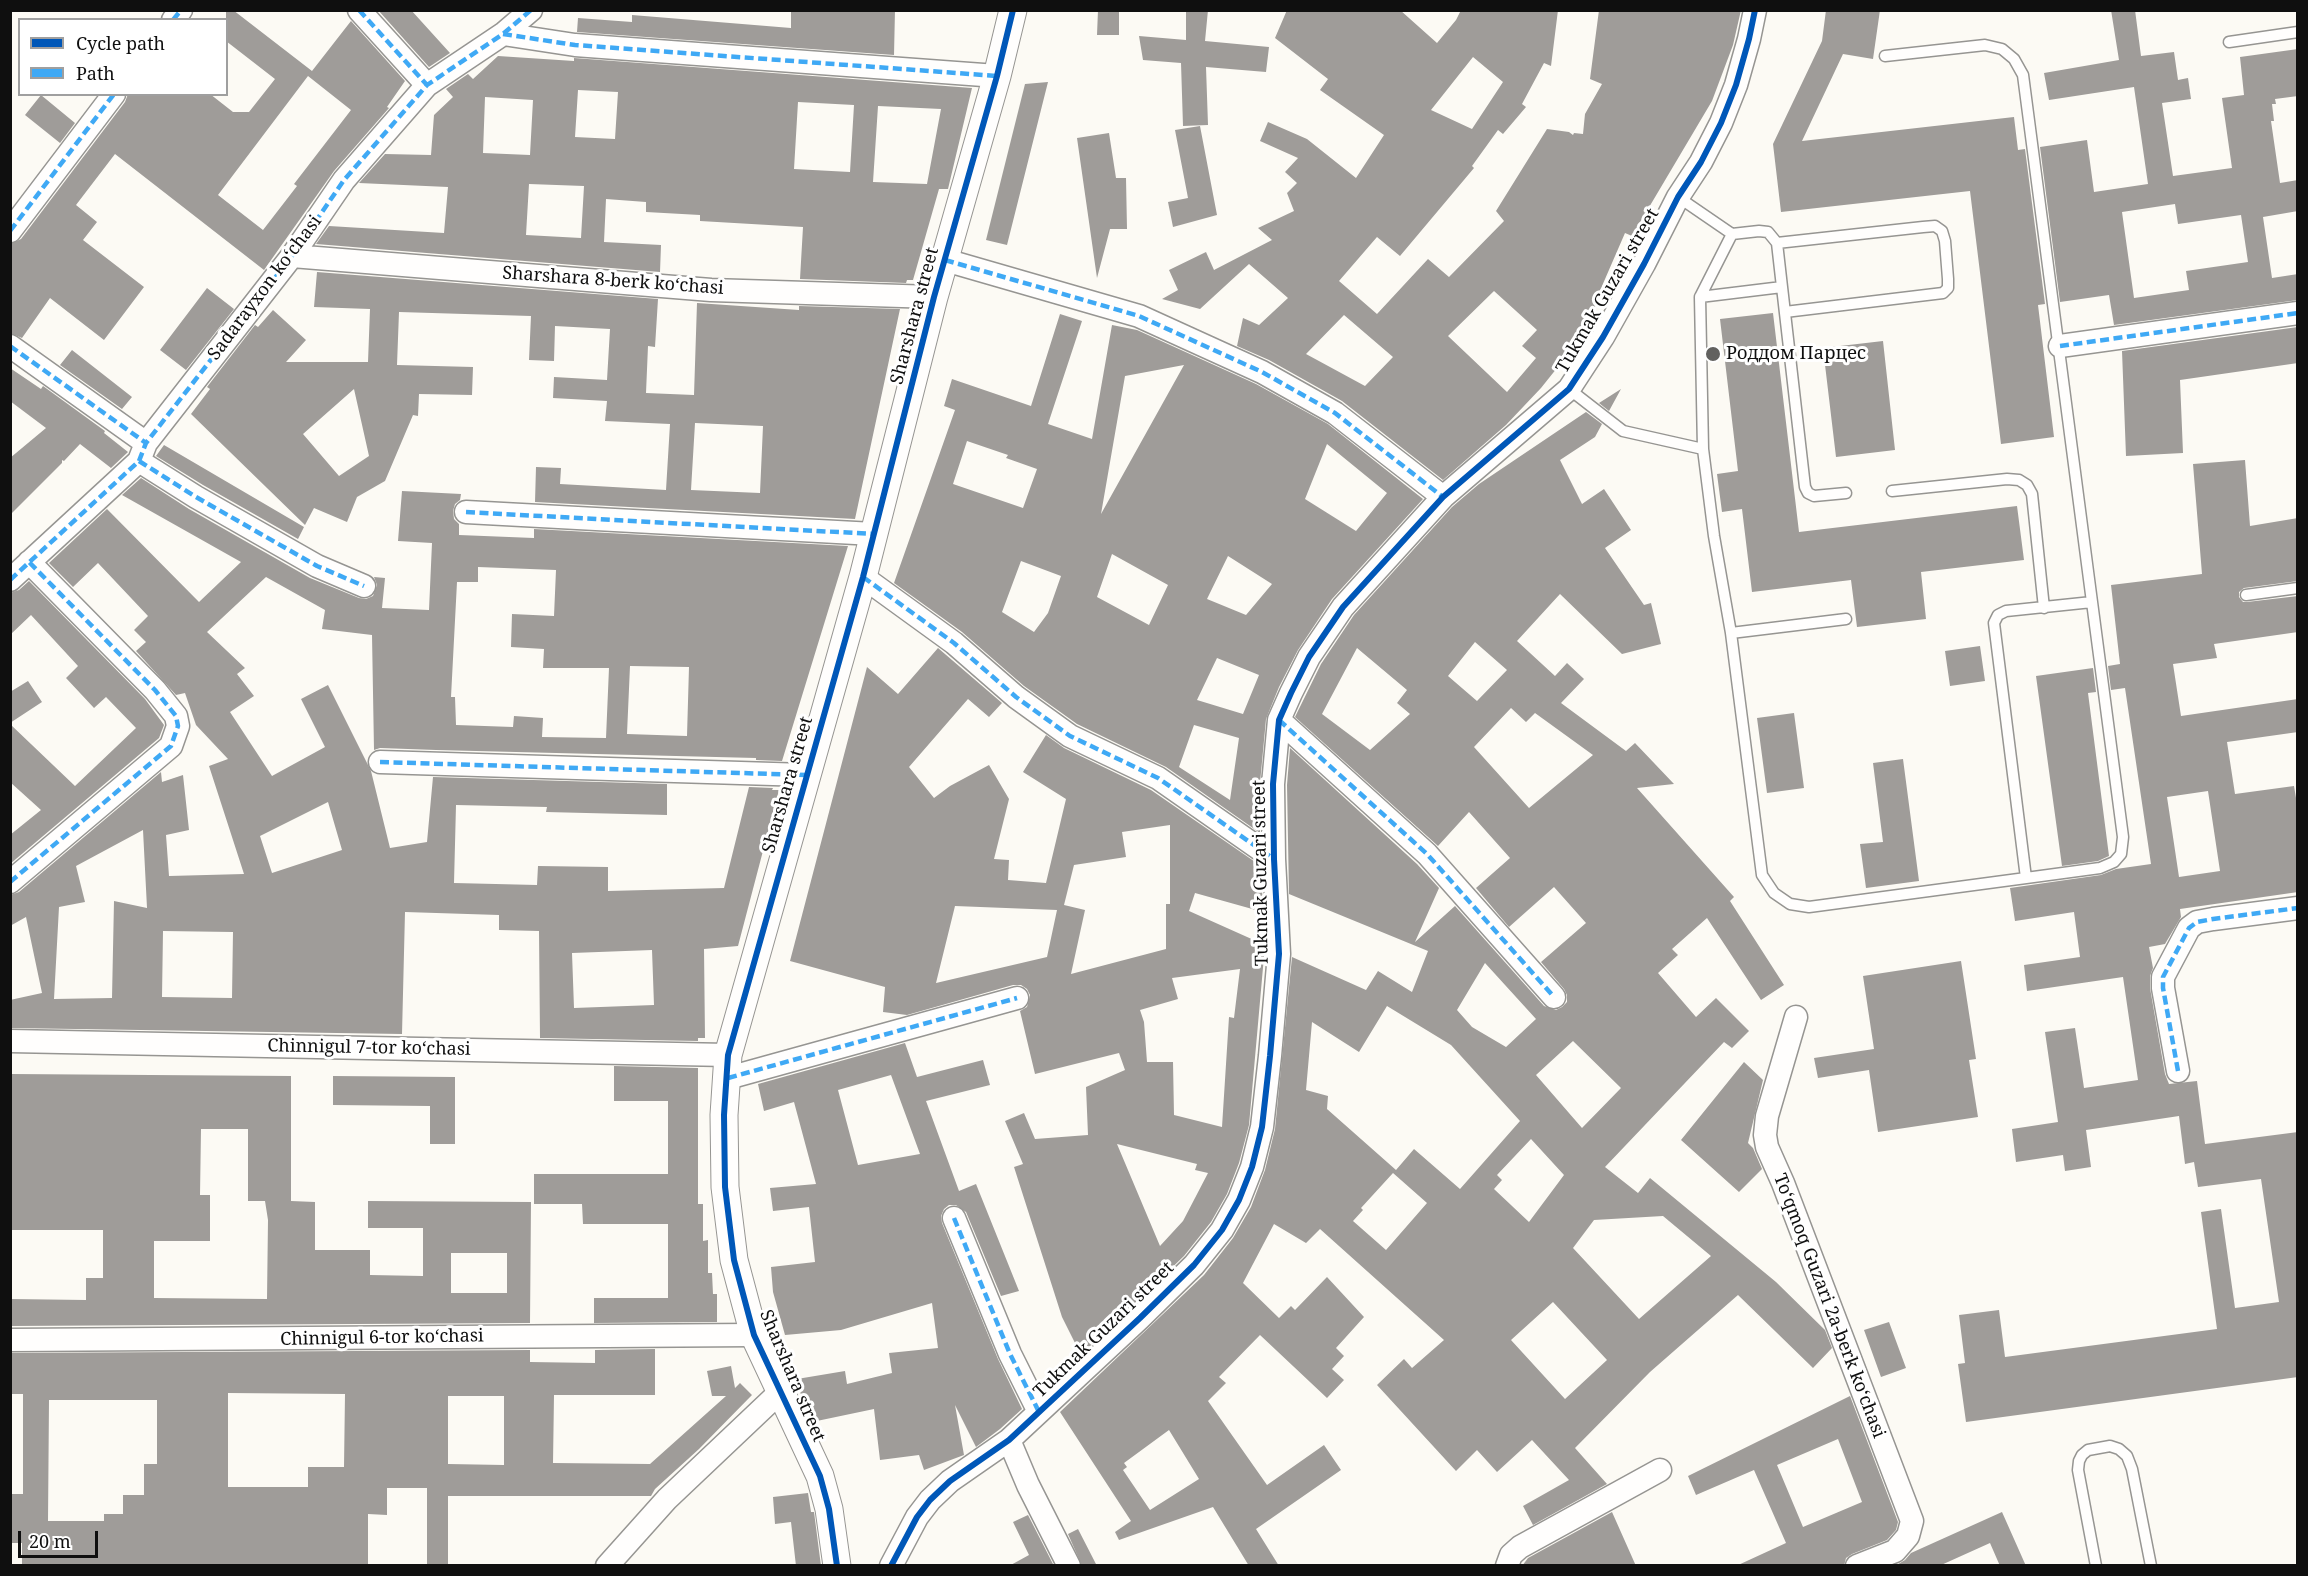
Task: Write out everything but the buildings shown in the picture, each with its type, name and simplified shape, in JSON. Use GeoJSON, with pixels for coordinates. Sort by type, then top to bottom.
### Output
{"type":"FeatureCollection","features":[{"type":"Feature","properties":{"kind":"street"},"geometry":{"type":"LineString","coordinates":[[359,10],[427,85]]}},
{"type":"Feature","properties":{"kind":"street","name":"Sadarayxon koʻchasi"},"geometry":{"type":"LineString","coordinates":[[10,580],[143,452],[292,256],[344,180],[427,85],[503,34],[531,10]]}},
{"type":"Feature","properties":{"kind":"street","name":"Sharshara street"},"geometry":{"type":"LineString","coordinates":[[837,1566],[829,1509],[820,1476],[754,1335],[734,1260],[725,1187],[724,1115],[728,1066],[863,578],[934,297],[997,76],[1013,10]]}},
{"type":"Feature","properties":{"kind":"street","name":"Tukmak Guzari street"},"geometry":{"type":"LineString","coordinates":[[891,1566],[917,1517],[930,1500],[950,1481],[1009,1440],[1194,1264],[1222,1230],[1239,1200],[1252,1167],[1262,1127],[1279,954],[1273,784],[1279,720],[1309,657],[1343,608],[1443,497],[1569,389],[1615,316],[1678,196],[1701,162],[1721,123],[1742,62],[1755,10]]}},
{"type":"Feature","properties":{"kind":"street"},"geometry":{"type":"LineString","coordinates":[[503,34],[575,45],[997,76]]}},
{"type":"Feature","properties":{"kind":"street"},"geometry":{"type":"LineString","coordinates":[[10,231],[112,96]]}},
{"type":"Feature","properties":{"kind":"street","name":"Sharshara 8-berk koʻchasi"},"geometry":{"type":"LineString","coordinates":[[292,256],[711,290],[934,297]]}},
{"type":"Feature","properties":{"kind":"street"},"geometry":{"type":"LineString","coordinates":[[945,260],[1139,316],[1262,372],[1335,413],[1443,497]]}},
{"type":"Feature","properties":{"kind":"street"},"geometry":{"type":"LineString","coordinates":[[2060,346],[2298,313]]}},
{"type":"Feature","properties":{"kind":"street"},"geometry":{"type":"LineString","coordinates":[[10,346],[196,497],[317,566],[364,586]]}},
{"type":"Feature","properties":{"kind":"street"},"geometry":{"type":"LineString","coordinates":[[466,512],[874,534]]}},
{"type":"Feature","properties":{"kind":"street"},"geometry":{"type":"LineString","coordinates":[[10,882],[171,746],[178,726],[176,716],[155,690],[29,562]]}},
{"type":"Feature","properties":{"kind":"street"},"geometry":{"type":"LineString","coordinates":[[863,578],[954,643],[1016,698],[1070,736],[1158,778],[1274,858]]}},
{"type":"Feature","properties":{"kind":"street"},"geometry":{"type":"LineString","coordinates":[[1279,720],[1427,854],[1554,997]]}},
{"type":"Feature","properties":{"kind":"street"},"geometry":{"type":"LineString","coordinates":[[380,762],[807,775]]}},
{"type":"Feature","properties":{"kind":"street"},"geometry":{"type":"LineString","coordinates":[[2178,1071],[2163,977],[2189,928],[2197,922],[2213,919],[2298,908]]}},
{"type":"Feature","properties":{"kind":"street","name":"Chinnigul 7-tor koʻchasi"},"geometry":{"type":"LineString","coordinates":[[10,1041],[728,1066],[1017,998]]}},
{"type":"Feature","properties":{"kind":"street","name":"Toʻqmoq Guzari 2a-berk koʻchasi"},"geometry":{"type":"LineString","coordinates":[[1796,1017],[1767,1116],[1765,1135],[1767,1147],[1783,1183],[1912,1521],[1908,1536],[1895,1551],[1857,1566]]}},
{"type":"Feature","properties":{"kind":"street"},"geometry":{"type":"LineString","coordinates":[[954,1218],[1010,1354],[1039,1412]]}},
{"type":"Feature","properties":{"kind":"street","name":"Chinnigul 6-tor koʻchasi"},"geometry":{"type":"LineString","coordinates":[[10,1340],[754,1335]]}},
{"type":"Feature","properties":{"kind":"street"},"geometry":{"type":"LineString","coordinates":[[607,1566],[667,1499],[780,1392]]}},
{"type":"Feature","properties":{"kind":"street"},"geometry":{"type":"LineString","coordinates":[[1009,1440],[1028,1485],[1069,1566]]}},
{"type":"Feature","properties":{"kind":"street"},"geometry":{"type":"LineString","coordinates":[[1507,1566],[1511,1555],[1520,1547],[1660,1470]]}},
{"type":"Feature","properties":{"kind":"lane"},"geometry":{"type":"LineString","coordinates":[[2229,42],[2298,33]]}},
{"type":"Feature","properties":{"kind":"lane"},"geometry":{"type":"LineString","coordinates":[[1732,234],[1700,297],[1703,448],[1714,536],[1731,633],[1762,875],[1774,893],[1790,904],[1809,907],[2100,868],[2114,862],[2121,854],[2123,837],[2023,75],[2014,59],[2002,49],[1984,45],[1885,56]]}},
{"type":"Feature","properties":{"kind":"lane"},"geometry":{"type":"LineString","coordinates":[[1678,196],[1732,234],[1768,232],[1777,243],[1805,487],[1808,493],[1814,496],[1846,493]]}},
{"type":"Feature","properties":{"kind":"lane"},"geometry":{"type":"LineString","coordinates":[[1777,243],[1935,226],[1942,231],[1945,242],[1948,288],[1943,293],[1785,312]]}},
{"type":"Feature","properties":{"kind":"lane"},"geometry":{"type":"LineString","coordinates":[[1700,297],[1782,287]]}},
{"type":"Feature","properties":{"kind":"lane"},"geometry":{"type":"LineString","coordinates":[[1569,389],[1623,431],[1703,448]]}},
{"type":"Feature","properties":{"kind":"lane"},"geometry":{"type":"LineString","coordinates":[[1892,491],[2007,479],[2019,480],[2027,485],[2032,494],[2044,608]]}},
{"type":"Feature","properties":{"kind":"lane"},"geometry":{"type":"LineString","coordinates":[[2246,595],[2298,588]]}},
{"type":"Feature","properties":{"kind":"lane"},"geometry":{"type":"LineString","coordinates":[[2026,878],[1994,622],[1998,615],[2006,611],[2092,602]]}},
{"type":"Feature","properties":{"kind":"lane"},"geometry":{"type":"LineString","coordinates":[[1731,633],[1846,619]]}},
{"type":"Feature","properties":{"kind":"lane"},"geometry":{"type":"LineString","coordinates":[[2096,1566],[2078,1470],[2079,1461],[2088,1450],[2110,1446],[2119,1449],[2127,1456],[2132,1469],[2151,1566]]}},
{"type":"Feature","properties":{"kind":"marked path"},"geometry":{"type":"LineString","coordinates":[[175,18],[181,10]]}},
{"type":"Feature","properties":{"kind":"marked path"},"geometry":{"type":"LineString","coordinates":[[359,10],[427,85]]}},
{"type":"Feature","properties":{"kind":"marked path"},"geometry":{"type":"LineString","coordinates":[[10,580],[139,461],[146,443],[292,256],[344,180],[427,85],[503,34],[531,10]]}},
{"type":"Feature","properties":{"kind":"marked path"},"geometry":{"type":"LineString","coordinates":[[503,34],[575,45],[997,76]]}},
{"type":"Feature","properties":{"kind":"marked path"},"geometry":{"type":"LineString","coordinates":[[10,231],[112,96]]}},
{"type":"Feature","properties":{"kind":"marked path"},"geometry":{"type":"LineString","coordinates":[[945,260],[1139,316],[1262,372],[1335,413],[1443,497]]}},
{"type":"Feature","properties":{"kind":"marked path"},"geometry":{"type":"LineString","coordinates":[[2060,346],[2298,313]]}},
{"type":"Feature","properties":{"kind":"marked path"},"geometry":{"type":"LineString","coordinates":[[10,346],[146,443]]}},
{"type":"Feature","properties":{"kind":"marked path"},"geometry":{"type":"LineString","coordinates":[[139,461],[196,497],[317,566],[364,586]]}},
{"type":"Feature","properties":{"kind":"marked path"},"geometry":{"type":"LineString","coordinates":[[466,512],[874,534]]}},
{"type":"Feature","properties":{"kind":"marked path"},"geometry":{"type":"LineString","coordinates":[[10,882],[171,746],[178,726],[176,716],[155,690],[29,562]]}},
{"type":"Feature","properties":{"kind":"marked path"},"geometry":{"type":"LineString","coordinates":[[863,577],[954,643],[1016,697],[1070,736],[1158,778],[1274,859]]}},
{"type":"Feature","properties":{"kind":"marked path"},"geometry":{"type":"LineString","coordinates":[[1279,720],[1427,854],[1554,997]]}},
{"type":"Feature","properties":{"kind":"marked path"},"geometry":{"type":"LineString","coordinates":[[380,762],[806,775]]}},
{"type":"Feature","properties":{"kind":"marked path"},"geometry":{"type":"LineString","coordinates":[[2178,1071],[2163,977],[2189,928],[2197,922],[2213,919],[2298,908]]}},
{"type":"Feature","properties":{"kind":"marked path"},"geometry":{"type":"LineString","coordinates":[[728,1078],[1017,998]]}},
{"type":"Feature","properties":{"kind":"marked path"},"geometry":{"type":"LineString","coordinates":[[954,1218],[1010,1354],[1039,1412]]}},
{"type":"Feature","properties":{"kind":"cycle path"},"geometry":{"type":"LineString","coordinates":[[837,1566],[829,1509],[820,1476],[754,1335],[734,1260],[725,1187],[724,1115],[728,1055],[863,577],[934,297],[997,76],[1013,10]]}},
{"type":"Feature","properties":{"kind":"cycle path"},"geometry":{"type":"LineString","coordinates":[[891,1566],[917,1517],[930,1500],[950,1481],[1009,1440],[1140,1318],[1194,1265],[1222,1230],[1239,1200],[1252,1167],[1262,1127],[1279,954],[1273,784],[1279,720],[1309,657],[1343,607],[1443,497],[1569,389],[1603,337],[1678,197],[1701,162],[1721,123],[1736,85],[1755,10]]}},
{"type":"Feature","properties":{"kind":"place","name":"Роддом Парцес"},"geometry":{"type":"Point","coordinates":[1713,354]}}]}
